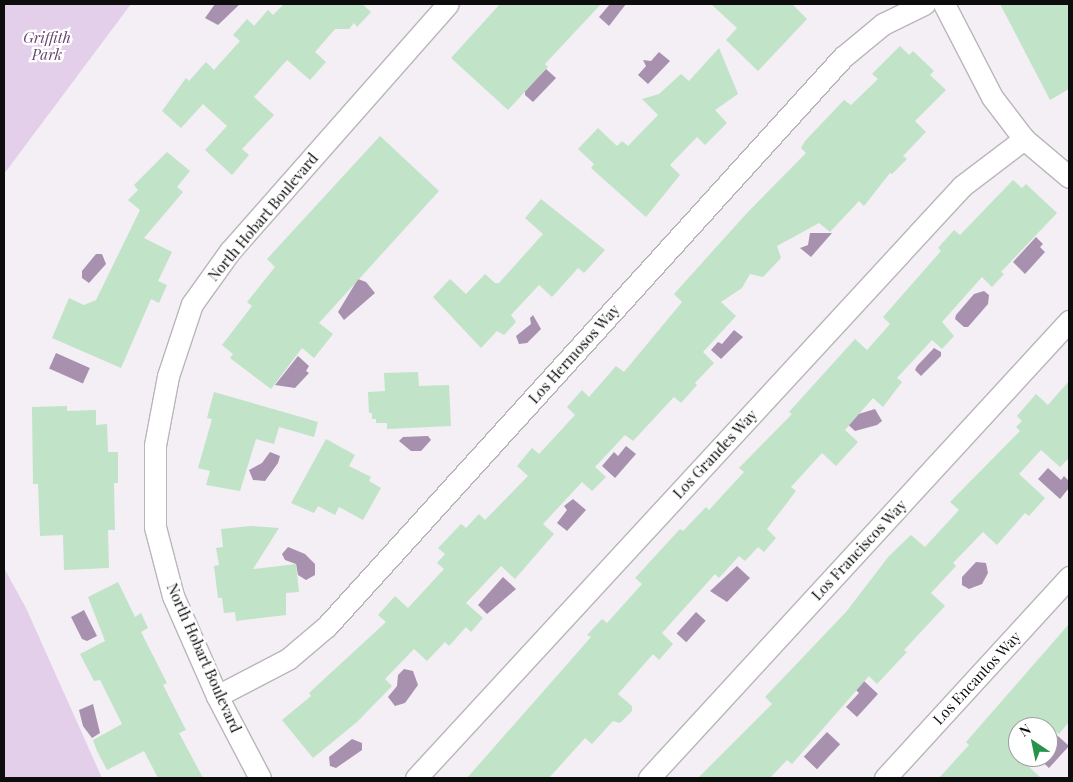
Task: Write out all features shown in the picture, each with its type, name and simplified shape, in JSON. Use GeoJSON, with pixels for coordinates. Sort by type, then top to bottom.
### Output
{"type":"FeatureCollection","features":[{"type":"Feature","properties":{"kind":"street","name":"North Hobart Boulevard"},"geometry":{"type":"LineString","coordinates":[[260,778],[217,696],[173,596],[155,527],[156,445],[168,376],[189,313],[230,251],[448,4]]}},
{"type":"Feature","properties":{"kind":"street","name":"Los Hermosos Way"},"geometry":{"type":"LineString","coordinates":[[217,696],[288,659],[327,626],[843,57],[883,24],[924,4]]}},
{"type":"Feature","properties":{"kind":"street"},"geometry":{"type":"LineString","coordinates":[[944,4],[992,97],[1024,139],[1069,177]]}},
{"type":"Feature","properties":{"kind":"street","name":"Los Grandes Way"},"geometry":{"type":"LineString","coordinates":[[416,778],[962,186],[1024,139]]}},
{"type":"Feature","properties":{"kind":"street","name":"Los Franciscos Way"},"geometry":{"type":"LineString","coordinates":[[649,778],[1069,321]]}},
{"type":"Feature","properties":{"kind":"street","name":"Los Encantos Way"},"geometry":{"type":"LineString","coordinates":[[885,778],[1069,577]]}},
{"type":"Feature","properties":{"kind":"green space","name":"Griffith Park"},"geometry":{"type":"Polygon","coordinates":[[[4,4],[131,4],[4,174],[4,4]]]}},
{"type":"Feature","properties":{"kind":"green space"},"geometry":{"type":"Polygon","coordinates":[[[4,568],[26,608],[102,778],[4,778],[4,568]]]}},
{"type":"Feature","properties":{"kind":"shaded area"},"geometry":{"type":"Polygon","coordinates":[[[215,4],[240,4],[218,25],[205,18],[215,4]]]}},
{"type":"Feature","properties":{"kind":"shaded area"},"geometry":{"type":"Polygon","coordinates":[[[610,4],[626,4],[609,26],[599,17],[610,4]]]}},
{"type":"Feature","properties":{"kind":"shaded area"},"geometry":{"type":"Polygon","coordinates":[[[659,52],[670,61],[648,84],[638,75],[646,66],[643,60],[651,61],[659,52]]]}},
{"type":"Feature","properties":{"kind":"shaded area"},"geometry":{"type":"Polygon","coordinates":[[[546,69],[556,78],[533,102],[525,95],[525,90],[546,69]]]}},
{"type":"Feature","properties":{"kind":"shaded area"},"geometry":{"type":"Polygon","coordinates":[[[810,233],[832,233],[811,257],[800,248],[808,245],[810,233]]]}},
{"type":"Feature","properties":{"kind":"shaded area"},"geometry":{"type":"Polygon","coordinates":[[[1036,237],[1043,244],[1040,247],[1045,252],[1025,274],[1013,262],[1036,237]]]}},
{"type":"Feature","properties":{"kind":"shaded area"},"geometry":{"type":"Polygon","coordinates":[[[96,254],[102,254],[106,264],[89,283],[82,278],[82,271],[96,254]]]}},
{"type":"Feature","properties":{"kind":"shaded area"},"geometry":{"type":"Polygon","coordinates":[[[358,279],[366,282],[375,293],[344,320],[338,312],[358,279]]]}},
{"type":"Feature","properties":{"kind":"shaded area"},"geometry":{"type":"Polygon","coordinates":[[[984,291],[989,295],[988,304],[968,327],[964,327],[955,319],[956,315],[974,294],[984,291]]]}},
{"type":"Feature","properties":{"kind":"shaded area"},"geometry":{"type":"Polygon","coordinates":[[[533,315],[541,329],[527,343],[519,344],[516,336],[531,324],[530,318],[533,315]]]}},
{"type":"Feature","properties":{"kind":"shaded area"},"geometry":{"type":"Polygon","coordinates":[[[734,330],[743,337],[721,359],[711,350],[718,342],[722,344],[734,330]]]}},
{"type":"Feature","properties":{"kind":"shaded area"},"geometry":{"type":"Polygon","coordinates":[[[934,348],[941,352],[941,356],[921,376],[915,370],[934,348]]]}},
{"type":"Feature","properties":{"kind":"shaded area"},"geometry":{"type":"Polygon","coordinates":[[[56,353],[90,368],[83,384],[49,369],[56,353]]]}},
{"type":"Feature","properties":{"kind":"shaded area"},"geometry":{"type":"Polygon","coordinates":[[[298,356],[309,366],[306,371],[309,373],[295,388],[275,385],[298,356]]]}},
{"type":"Feature","properties":{"kind":"shaded area"},"geometry":{"type":"Polygon","coordinates":[[[875,409],[882,421],[877,425],[855,431],[842,419],[875,409]]]}},
{"type":"Feature","properties":{"kind":"shaded area"},"geometry":{"type":"Polygon","coordinates":[[[428,436],[431,440],[421,451],[411,451],[399,441],[403,437],[428,436]]]}},
{"type":"Feature","properties":{"kind":"shaded area"},"geometry":{"type":"Polygon","coordinates":[[[626,446],[636,454],[615,478],[602,466],[614,452],[618,456],[626,446]]]}},
{"type":"Feature","properties":{"kind":"shaded area"},"geometry":{"type":"Polygon","coordinates":[[[270,452],[280,456],[278,463],[265,481],[253,480],[249,470],[262,463],[270,452]]]}},
{"type":"Feature","properties":{"kind":"shaded area"},"geometry":{"type":"Polygon","coordinates":[[[1048,468],[1061,480],[1064,476],[1069,481],[1069,488],[1060,499],[1038,479],[1048,468]]]}},
{"type":"Feature","properties":{"kind":"shaded area"},"geometry":{"type":"Polygon","coordinates":[[[573,499],[586,510],[567,531],[557,523],[567,510],[564,506],[573,499]]]}},
{"type":"Feature","properties":{"kind":"shaded area"},"geometry":{"type":"Polygon","coordinates":[[[288,547],[305,554],[315,564],[315,575],[306,580],[298,575],[296,564],[285,560],[282,554],[288,547]]]}},
{"type":"Feature","properties":{"kind":"shaded area"},"geometry":{"type":"Polygon","coordinates":[[[976,562],[986,563],[988,573],[982,584],[969,589],[962,585],[962,577],[976,562]]]}},
{"type":"Feature","properties":{"kind":"shaded area"},"geometry":{"type":"Polygon","coordinates":[[[737,566],[750,578],[727,602],[710,591],[737,566]]]}},
{"type":"Feature","properties":{"kind":"shaded area"},"geometry":{"type":"Polygon","coordinates":[[[503,577],[516,589],[487,614],[478,605],[503,577]]]}},
{"type":"Feature","properties":{"kind":"shaded area"},"geometry":{"type":"Polygon","coordinates":[[[84,610],[97,636],[87,641],[82,639],[71,617],[84,610]]]}},
{"type":"Feature","properties":{"kind":"shaded area"},"geometry":{"type":"Polygon","coordinates":[[[696,612],[706,621],[686,642],[677,634],[696,612]]]}},
{"type":"Feature","properties":{"kind":"shaded area"},"geometry":{"type":"Polygon","coordinates":[[[404,669],[413,671],[418,685],[405,703],[395,706],[388,697],[397,686],[398,675],[404,669]]]}},
{"type":"Feature","properties":{"kind":"shaded area"},"geometry":{"type":"Polygon","coordinates":[[[864,681],[878,694],[857,717],[846,707],[859,693],[856,690],[864,681]]]}},
{"type":"Feature","properties":{"kind":"shaded area"},"geometry":{"type":"Polygon","coordinates":[[[93,704],[100,733],[92,738],[83,726],[79,710],[93,704]]]}},
{"type":"Feature","properties":{"kind":"shaded area"},"geometry":{"type":"Polygon","coordinates":[[[827,732],[840,744],[817,769],[804,757],[827,732]]]}},
{"type":"Feature","properties":{"kind":"shaded area"},"geometry":{"type":"Polygon","coordinates":[[[1058,736],[1069,746],[1058,758],[1058,736]]]}},
{"type":"Feature","properties":{"kind":"shaded area"},"geometry":{"type":"Polygon","coordinates":[[[352,739],[362,743],[362,750],[336,768],[330,766],[329,757],[352,739]]]}},
{"type":"Feature","properties":{"kind":"building"},"geometry":{"type":"Polygon","coordinates":[[[284,4],[362,4],[371,12],[357,27],[354,23],[349,29],[335,29],[315,52],[326,62],[310,80],[287,60],[254,97],[274,115],[242,149],[249,155],[232,175],[205,150],[227,126],[203,104],[181,128],[162,111],[186,78],[189,81],[206,62],[214,70],[240,41],[233,35],[247,19],[254,26],[268,10],[273,15],[284,4]]]}},
{"type":"Feature","properties":{"kind":"building"},"geometry":{"type":"Polygon","coordinates":[[[500,4],[601,4],[545,64],[548,67],[508,110],[451,58],[500,4]]]}},
{"type":"Feature","properties":{"kind":"building"},"geometry":{"type":"Polygon","coordinates":[[[711,4],[792,4],[807,19],[758,71],[726,40],[737,28],[711,4]]]}},
{"type":"Feature","properties":{"kind":"building"},"geometry":{"type":"Polygon","coordinates":[[[1000,4],[1069,4],[1069,89],[1050,100],[1000,4]]]}},
{"type":"Feature","properties":{"kind":"building"},"geometry":{"type":"Polygon","coordinates":[[[900,46],[909,55],[913,51],[934,71],[930,75],[946,90],[915,121],[926,132],[903,156],[907,159],[892,174],[890,173],[864,206],[859,201],[830,232],[819,223],[777,246],[781,258],[763,277],[750,274],[742,288],[721,302],[736,316],[703,352],[714,363],[695,383],[697,385],[681,403],[674,397],[633,441],[625,435],[595,467],[606,477],[592,491],[582,482],[543,524],[554,534],[515,579],[501,566],[466,603],[483,618],[471,632],[466,627],[449,646],[445,642],[427,661],[414,649],[385,679],[392,686],[357,722],[313,758],[282,720],[311,696],[309,693],[386,622],[378,615],[395,596],[408,608],[444,569],[437,563],[445,554],[438,548],[461,524],[466,528],[479,514],[485,520],[528,476],[517,466],[532,448],[539,454],[575,415],[567,407],[582,390],[589,397],[616,366],[624,372],[682,302],[674,294],[747,213],[806,153],[801,148],[805,141],[844,100],[851,105],[878,79],[872,74],[900,46]]]}},
{"type":"Feature","properties":{"kind":"building"},"geometry":{"type":"Polygon","coordinates":[[[719,48],[738,94],[715,110],[727,123],[705,145],[697,137],[670,165],[680,175],[646,217],[591,168],[594,164],[578,149],[598,128],[617,146],[622,141],[628,146],[658,115],[642,99],[659,94],[681,74],[689,81],[719,48]]]}},
{"type":"Feature","properties":{"kind":"building"},"geometry":{"type":"Polygon","coordinates":[[[380,136],[439,191],[319,323],[333,334],[314,358],[302,348],[271,389],[230,358],[233,354],[222,345],[252,306],[247,302],[275,267],[267,259],[380,136]]]}},
{"type":"Feature","properties":{"kind":"building"},"geometry":{"type":"Polygon","coordinates":[[[167,152],[190,171],[177,187],[183,192],[144,238],[172,252],[158,281],[167,285],[159,303],[151,299],[121,368],[52,338],[69,298],[84,305],[96,300],[140,210],[128,200],[138,190],[134,185],[167,152]]]}},
{"type":"Feature","properties":{"kind":"building"},"geometry":{"type":"Polygon","coordinates":[[[1013,180],[1022,188],[1026,184],[1057,213],[1001,272],[1004,274],[992,287],[982,277],[942,322],[954,336],[942,349],[932,340],[897,378],[902,382],[883,407],[873,398],[845,430],[858,442],[836,466],[822,453],[791,487],[796,491],[767,529],[776,538],[764,552],[758,547],[745,561],[739,556],[719,578],[715,574],[662,633],[673,644],[659,660],[653,654],[618,694],[632,706],[632,711],[620,723],[613,721],[592,744],[585,738],[549,778],[467,778],[591,637],[587,635],[602,619],[607,623],[642,584],[635,578],[680,529],[683,531],[706,507],[709,510],[744,472],[739,468],[792,414],[789,412],[855,339],[867,350],[890,324],[883,317],[941,251],[938,248],[954,230],[960,235],[1013,180]]]}},
{"type":"Feature","properties":{"kind":"building"},"geometry":{"type":"Polygon","coordinates":[[[541,199],[605,250],[584,273],[578,268],[552,297],[539,285],[511,315],[516,322],[504,335],[497,331],[481,348],[433,297],[450,279],[466,294],[485,274],[495,283],[499,283],[543,234],[525,218],[541,199]]]}},
{"type":"Feature","properties":{"kind":"building"},"geometry":{"type":"Polygon","coordinates":[[[418,372],[419,386],[449,385],[451,426],[387,429],[387,423],[376,423],[376,419],[372,419],[372,413],[369,413],[368,392],[385,391],[384,373],[418,372]]]}},
{"type":"Feature","properties":{"kind":"building"},"geometry":{"type":"Polygon","coordinates":[[[1069,381],[1069,458],[1060,467],[1041,450],[1019,474],[1045,498],[1029,516],[1025,513],[997,545],[983,532],[953,563],[956,566],[931,593],[945,606],[904,650],[907,652],[877,684],[869,676],[792,764],[787,760],[770,778],[698,778],[772,704],[765,697],[846,612],[889,556],[911,535],[925,547],[959,510],[950,502],[1020,431],[1016,427],[1022,421],[1017,416],[1036,394],[1048,405],[1069,381]]]}},
{"type":"Feature","properties":{"kind":"building"},"geometry":{"type":"Polygon","coordinates":[[[214,392],[318,422],[314,437],[279,427],[274,444],[256,439],[240,491],[206,485],[210,471],[198,468],[212,419],[207,418],[214,392]]]}},
{"type":"Feature","properties":{"kind":"building"},"geometry":{"type":"Polygon","coordinates":[[[67,406],[67,411],[96,410],[96,425],[107,424],[108,452],[118,452],[118,483],[114,483],[115,530],[108,530],[109,568],[64,570],[63,535],[40,536],[38,484],[33,484],[32,407],[67,406]]]}},
{"type":"Feature","properties":{"kind":"building"},"geometry":{"type":"Polygon","coordinates":[[[326,439],[355,455],[349,466],[371,477],[369,481],[381,488],[363,520],[339,507],[335,515],[318,506],[314,513],[291,503],[326,439]]]}},
{"type":"Feature","properties":{"kind":"building"},"geometry":{"type":"Polygon","coordinates":[[[251,526],[279,528],[253,569],[296,564],[299,592],[286,593],[286,615],[236,621],[235,612],[224,613],[222,598],[218,598],[214,566],[219,565],[216,548],[223,547],[221,529],[251,526]]]}},
{"type":"Feature","properties":{"kind":"building"},"geometry":{"type":"Polygon","coordinates":[[[118,582],[135,617],[141,613],[148,628],[141,632],[167,683],[163,685],[186,730],[179,733],[203,778],[158,778],[144,751],[107,770],[97,751],[93,740],[122,724],[100,680],[94,681],[80,654],[105,641],[88,597],[118,582]]]}},
{"type":"Feature","properties":{"kind":"building"},"geometry":{"type":"Polygon","coordinates":[[[1069,624],[1069,722],[1059,734],[1058,717],[1008,717],[1008,767],[1029,767],[1041,778],[939,778],[969,745],[966,742],[1069,624]]]}}]}
